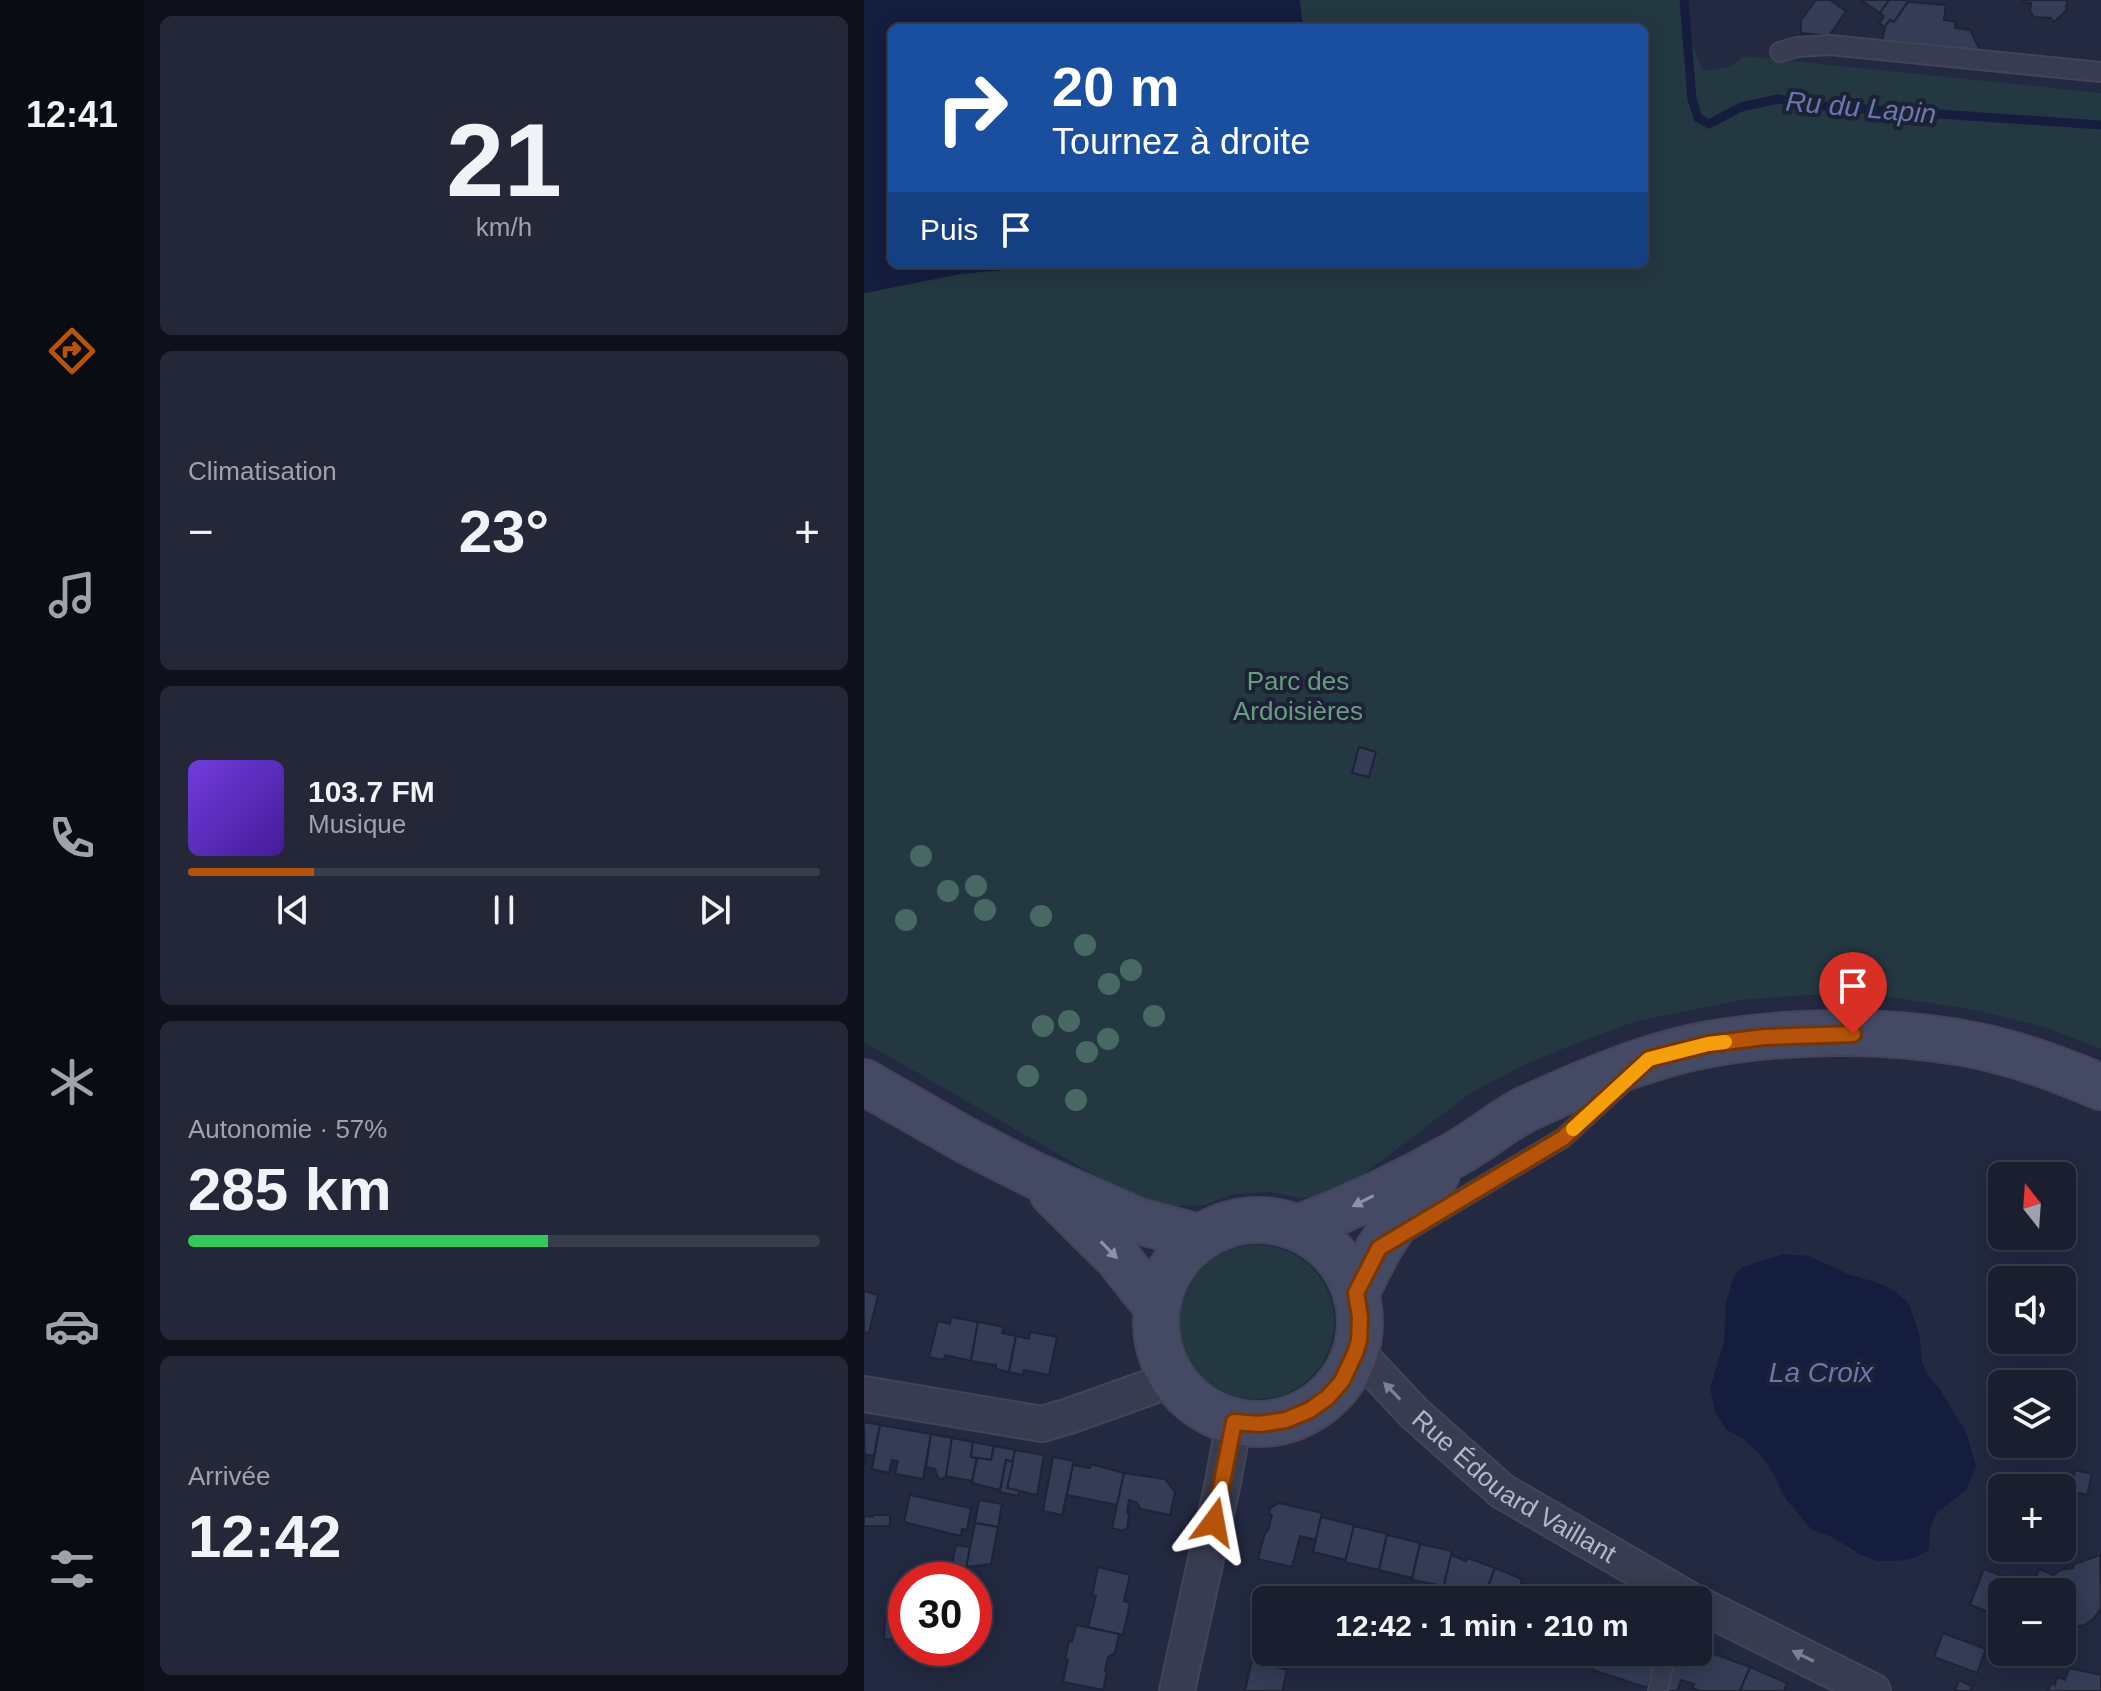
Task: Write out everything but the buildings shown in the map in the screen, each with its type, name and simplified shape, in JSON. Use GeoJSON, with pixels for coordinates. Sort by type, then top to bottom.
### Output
{"type":"FeatureCollection","features":[{"type":"Feature","properties":{"kind":"main road"},"geometry":{"type":"LineString","coordinates":[[1298,1228],[1349,1208],[1457,1153],[1525,1110],[1649,1059],[1708,1044],[1831,1033],[1963,1043],[2025,1058],[2101,1087]]}},
{"type":"Feature","properties":{"kind":"main road"},"geometry":{"type":"LineString","coordinates":[[864,1082],[1034,1175],[1138,1221],[1200,1237]]}},
{"type":"Feature","properties":{"kind":"main road"},"geometry":{"type":"LineString","coordinates":[[1356,1293],[1379,1248],[1407,1205],[1457,1153]]}},
{"type":"Feature","properties":{"kind":"main road"},"geometry":{"type":"LineString","coordinates":[[1034,1175],[1117,1257],[1156,1306]]}},
{"type":"Feature","properties":{"kind":"main road"},"geometry":{"type":"LineString","coordinates":[[1275,1221],[1298,1228],[1318,1239],[1335,1254],[1348,1272],[1356,1293],[1360,1317],[1359,1340],[1342,1381],[1328,1397],[1310,1410],[1273,1423],[1234,1422],[1210,1413],[1180,1389],[1161,1356],[1157,1344],[1156,1306],[1164,1280],[1179,1256],[1200,1237],[1230,1223],[1275,1221]]}},
{"type":"Feature","properties":{"kind":"street","name":"Rue Édouard Vaillant"},"geometry":{"type":"LineString","coordinates":[[1356,1351],[1414,1413],[1502,1491],[1664,1586]]}},
{"type":"Feature","properties":{"kind":"street"},"geometry":{"type":"LineString","coordinates":[[864,1394],[1042,1424],[1173,1379]]}},
{"type":"Feature","properties":{"kind":"street"},"geometry":{"type":"LineString","coordinates":[[1177,1691],[1234,1422]]}},
{"type":"Feature","properties":{"kind":"street","name":"Rue Édouard Vaillant"},"geometry":{"type":"LineString","coordinates":[[1712,1612],[1873,1691]]}},
{"type":"Feature","properties":{"kind":"lane"},"geometry":{"type":"LineString","coordinates":[[1780,52],[1797,47],[1830,45],[2101,72]]}},
{"type":"Feature","properties":{"kind":"lane"},"geometry":{"type":"LineString","coordinates":[[1379,1248],[1563,1138],[1649,1059]]}},
{"type":"Feature","properties":{"kind":"lane"},"geometry":{"type":"LineString","coordinates":[[1658,1691],[1663,1666]]}},
{"type":"Feature","properties":{"kind":"green space","name":"Parc des Ardoisières"},"geometry":{"type":"Polygon","coordinates":[[[864,0],[1685,0],[1690,38],[1703,71],[1730,67],[1743,56],[2101,93],[2101,1049],[2045,1027],[1980,1011],[1879,995],[1808,995],[1741,1000],[1637,1021],[1528,1063],[1472,1092],[1356,1180],[1332,1193],[1300,1198],[1270,1192],[1229,1195],[1205,1205],[1176,1206],[1137,1197],[864,1042],[864,0]]]}},
{"type":"Feature","properties":{"kind":"green space"},"geometry":{"type":"Polygon","coordinates":[[[1257,1245],[1286,1251],[1311,1268],[1328,1293],[1334,1322],[1328,1351],[1311,1376],[1286,1393],[1257,1399],[1228,1393],[1203,1376],[1186,1351],[1180,1322],[1186,1293],[1203,1268],[1228,1251],[1257,1245]]]}},
{"type":"Feature","properties":{"kind":"water"},"geometry":{"type":"Polygon","coordinates":[[[864,0],[1300,0],[1303,24],[888,24],[888,268],[1025,268],[960,274],[864,293],[864,0]]]}},
{"type":"Feature","properties":{"kind":"water","name":"La Croix"},"geometry":{"type":"Polygon","coordinates":[[[1783,1254],[1809,1256],[1850,1275],[1876,1282],[1895,1291],[1909,1304],[1928,1376],[1939,1388],[1967,1434],[1976,1467],[1967,1489],[1936,1514],[1930,1529],[1929,1550],[1914,1558],[1877,1561],[1811,1529],[1785,1498],[1760,1454],[1727,1430],[1715,1413],[1710,1388],[1724,1342],[1726,1304],[1732,1281],[1743,1267],[1783,1254]]]}},
{"type":"Feature","properties":{"kind":"waterway","name":"Ru du Lapin"},"geometry":{"type":"LineString","coordinates":[[1684,0],[1692,99],[1698,118],[1709,124],[1741,107],[1778,99],[1807,105],[2101,125]]}},
{"type":"Feature","properties":{"kind":"slow traffic"},"geometry":{"type":"LineString","coordinates":[[1573,1129],[1649,1059],[1725,1042]]}},
{"type":"Feature","properties":{"kind":"route"},"geometry":{"type":"LineString","coordinates":[[1214,1522],[1234,1422],[1273,1423],[1298,1416],[1328,1397],[1342,1381],[1359,1340],[1360,1317],[1356,1293],[1379,1248],[1563,1138],[1649,1059],[1708,1044],[1765,1037],[1853,1034]]}}]}
